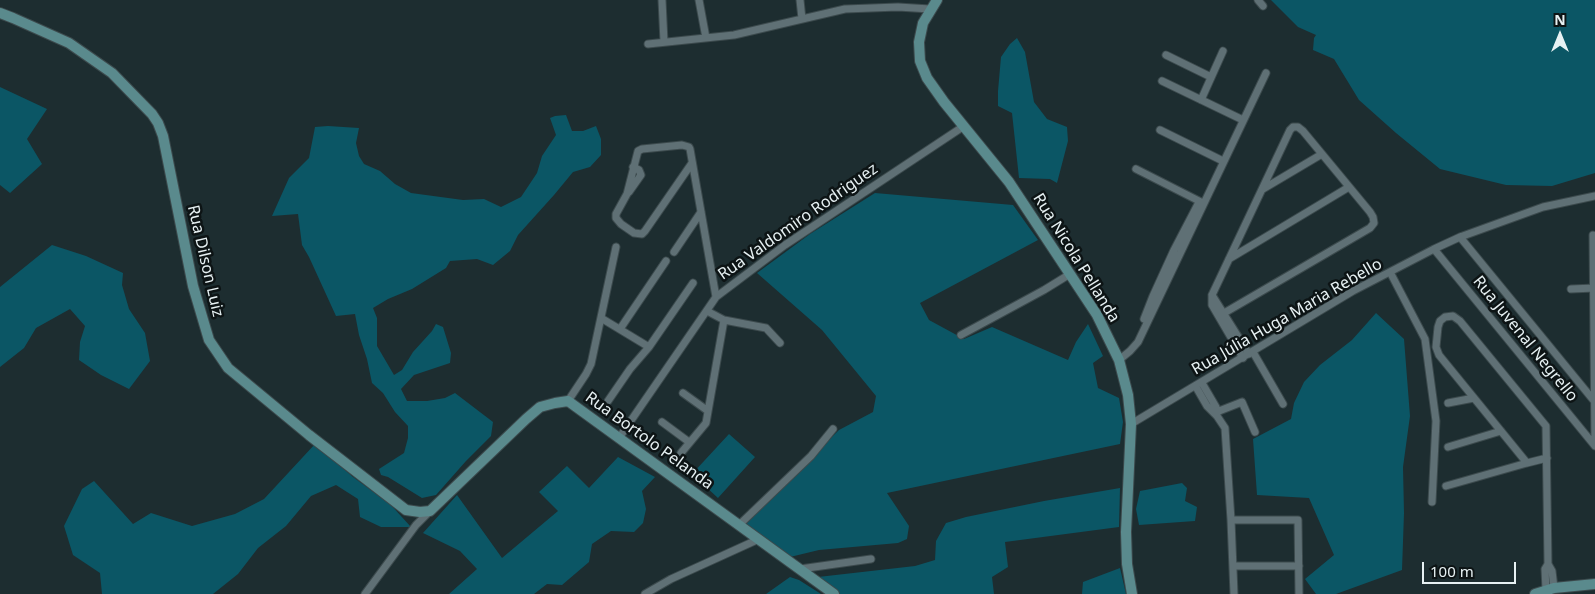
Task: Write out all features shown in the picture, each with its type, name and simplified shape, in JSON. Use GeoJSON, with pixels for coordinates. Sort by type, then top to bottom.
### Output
{"type":"FeatureCollection","features":[{"type":"Feature","properties":{"kind":"street"},"geometry":{"type":"LineString","coordinates":[[662,0],[664,42]]}},
{"type":"Feature","properties":{"kind":"street"},"geometry":{"type":"LineString","coordinates":[[699,0],[706,38]]}},
{"type":"Feature","properties":{"kind":"street"},"geometry":{"type":"LineString","coordinates":[[800,0],[802,20]]}},
{"type":"Feature","properties":{"kind":"street","name":"Rua Nicola Pellanda"},"geometry":{"type":"LineString","coordinates":[[937,0],[923,23],[919,42],[920,61],[927,78],[944,102],[1009,182],[1098,315],[1119,360],[1128,395],[1131,424],[1126,532],[1127,564],[1132,594]]}},
{"type":"Feature","properties":{"kind":"street"},"geometry":{"type":"LineString","coordinates":[[648,44],[734,35],[845,9],[898,7],[930,9]]}},
{"type":"Feature","properties":{"kind":"street","name":"Rua Dilson Luiz"},"geometry":{"type":"LineString","coordinates":[[0,14],[69,43],[112,73],[134,93],[152,114],[163,136],[193,286],[209,340],[228,368],[309,435],[406,510]]}},
{"type":"Feature","properties":{"kind":"street"},"geometry":{"type":"LineString","coordinates":[[1201,100],[1224,50]]}},
{"type":"Feature","properties":{"kind":"street"},"geometry":{"type":"LineString","coordinates":[[1166,55],[1211,77]]}},
{"type":"Feature","properties":{"kind":"street"},"geometry":{"type":"LineString","coordinates":[[1119,360],[1132,349],[1142,330],[1177,251],[1208,193],[1266,74]]}},
{"type":"Feature","properties":{"kind":"street"},"geometry":{"type":"LineString","coordinates":[[1162,81],[1243,120]]}},
{"type":"Feature","properties":{"kind":"street","name":"Rua Valdomiro Rodriguez"},"geometry":{"type":"LineString","coordinates":[[619,438],[716,298],[784,245],[964,126]]}},
{"type":"Feature","properties":{"kind":"street"},"geometry":{"type":"LineString","coordinates":[[1221,315],[1373,225],[1372,215],[1298,127],[1293,127],[1212,295],[1221,315],[1283,404]]}},
{"type":"Feature","properties":{"kind":"street"},"geometry":{"type":"LineString","coordinates":[[1160,130],[1224,161]]}},
{"type":"Feature","properties":{"kind":"street"},"geometry":{"type":"LineString","coordinates":[[692,163],[645,231],[640,235],[621,224],[616,218],[616,214],[627,194],[637,153],[642,149],[682,145],[690,148],[716,298]]}},
{"type":"Feature","properties":{"kind":"street"},"geometry":{"type":"LineString","coordinates":[[1262,189],[1322,154]]}},
{"type":"Feature","properties":{"kind":"street"},"geometry":{"type":"LineString","coordinates":[[1136,169],[1202,202]]}},
{"type":"Feature","properties":{"kind":"street"},"geometry":{"type":"LineString","coordinates":[[1229,259],[1349,187]]}},
{"type":"Feature","properties":{"kind":"street","name":"Rua Júlia Huga Maria Rebello"},"geometry":{"type":"LineString","coordinates":[[1131,424],[1353,291],[1434,249],[1460,237],[1543,207],[1595,196]]}},
{"type":"Feature","properties":{"kind":"street"},"geometry":{"type":"LineString","coordinates":[[674,252],[701,212]]}},
{"type":"Feature","properties":{"kind":"street"},"geometry":{"type":"LineString","coordinates":[[1592,235],[1595,446]]}},
{"type":"Feature","properties":{"kind":"street","name":"Rua Juvenal Negrello"},"geometry":{"type":"LineString","coordinates":[[1460,237],[1595,402]]}},
{"type":"Feature","properties":{"kind":"street"},"geometry":{"type":"LineString","coordinates":[[568,401],[589,369],[616,247]]}},
{"type":"Feature","properties":{"kind":"street","name":"Rua Juvenal Negrello"},"geometry":{"type":"LineString","coordinates":[[1434,249],[1595,446]]}},
{"type":"Feature","properties":{"kind":"street"},"geometry":{"type":"LineString","coordinates":[[620,329],[666,261]]}},
{"type":"Feature","properties":{"kind":"street"},"geometry":{"type":"LineString","coordinates":[[1390,272],[1425,339],[1436,421],[1432,502]]}},
{"type":"Feature","properties":{"kind":"street"},"geometry":{"type":"LineString","coordinates":[[961,335],[1070,274]]}},
{"type":"Feature","properties":{"kind":"street"},"geometry":{"type":"LineString","coordinates":[[608,401],[693,283]]}},
{"type":"Feature","properties":{"kind":"street"},"geometry":{"type":"LineString","coordinates":[[1571,289],[1594,288]]}},
{"type":"Feature","properties":{"kind":"street"},"geometry":{"type":"LineString","coordinates":[[706,311],[724,320],[766,328],[780,343]]}},
{"type":"Feature","properties":{"kind":"street"},"geometry":{"type":"LineString","coordinates":[[1527,463],[1442,359],[1437,350],[1438,324],[1448,316],[1453,316],[1460,321],[1546,426],[1548,564],[1552,571],[1550,589]]}},
{"type":"Feature","properties":{"kind":"street"},"geometry":{"type":"LineString","coordinates":[[601,318],[648,347]]}},
{"type":"Feature","properties":{"kind":"street"},"geometry":{"type":"LineString","coordinates":[[681,453],[706,423],[724,320]]}},
{"type":"Feature","properties":{"kind":"street"},"geometry":{"type":"LineString","coordinates":[[1199,385],[1207,406],[1216,414],[1225,428],[1234,594]]}},
{"type":"Feature","properties":{"kind":"street"},"geometry":{"type":"LineString","coordinates":[[683,393],[708,411]]}},
{"type":"Feature","properties":{"kind":"street"},"geometry":{"type":"LineString","coordinates":[[1448,403],[1474,398]]}},
{"type":"Feature","properties":{"kind":"street","name":"Rua Bortolo Pelanda"},"geometry":{"type":"LineString","coordinates":[[365,594],[416,525],[526,419],[540,407],[568,401],[834,594]]}},
{"type":"Feature","properties":{"kind":"street"},"geometry":{"type":"LineString","coordinates":[[1216,414],[1242,402],[1255,432]]}},
{"type":"Feature","properties":{"kind":"street"},"geometry":{"type":"LineString","coordinates":[[662,422],[689,442]]}},
{"type":"Feature","properties":{"kind":"street"},"geometry":{"type":"LineString","coordinates":[[739,525],[805,461],[834,429]]}},
{"type":"Feature","properties":{"kind":"street"},"geometry":{"type":"LineString","coordinates":[[1448,446],[1501,431]]}},
{"type":"Feature","properties":{"kind":"street"},"geometry":{"type":"LineString","coordinates":[[1446,486],[1547,458]]}},
{"type":"Feature","properties":{"kind":"street"},"geometry":{"type":"LineString","coordinates":[[406,510],[430,511]]}},
{"type":"Feature","properties":{"kind":"street"},"geometry":{"type":"LineString","coordinates":[[406,510],[412,516],[416,525]]}},
{"type":"Feature","properties":{"kind":"street"},"geometry":{"type":"LineString","coordinates":[[1231,520],[1298,520],[1299,594]]}},
{"type":"Feature","properties":{"kind":"street"},"geometry":{"type":"LineString","coordinates":[[646,594],[670,579],[759,539]]}},
{"type":"Feature","properties":{"kind":"street"},"geometry":{"type":"LineString","coordinates":[[800,569],[871,559]]}},
{"type":"Feature","properties":{"kind":"street"},"geometry":{"type":"LineString","coordinates":[[1233,566],[1299,566]]}},
{"type":"Feature","properties":{"kind":"street"},"geometry":{"type":"LineString","coordinates":[[1535,594],[1550,589],[1595,584]]}},
{"type":"Feature","properties":{"kind":"shaded area"},"geometry":{"type":"Polygon","coordinates":[[[1271,0],[1595,0],[1595,173],[1552,186],[1506,185],[1440,169],[1359,100],[1334,59],[1313,50],[1316,35],[1298,27],[1271,0]]]}},
{"type":"Feature","properties":{"kind":"shaded area"},"geometry":{"type":"Polygon","coordinates":[[[1017,38],[1025,52],[1034,102],[1047,119],[1067,127],[1068,141],[1057,183],[1050,179],[1019,178],[1012,113],[998,106],[1001,57],[1017,38]]]}},
{"type":"Feature","properties":{"kind":"shaded area"},"geometry":{"type":"Polygon","coordinates":[[[0,87],[47,109],[27,139],[42,164],[10,193],[0,185],[0,87]]]}},
{"type":"Feature","properties":{"kind":"shaded area"},"geometry":{"type":"Polygon","coordinates":[[[566,115],[572,131],[583,131],[596,126],[601,139],[601,155],[590,167],[573,172],[518,235],[510,251],[493,265],[477,259],[450,261],[446,268],[412,289],[388,299],[373,308],[377,318],[377,346],[394,375],[402,370],[413,352],[436,324],[443,327],[451,353],[450,363],[414,375],[401,389],[407,401],[427,401],[445,398],[455,393],[493,422],[491,436],[436,495],[422,498],[388,477],[381,475],[379,469],[404,453],[408,438],[408,426],[395,412],[383,393],[372,383],[355,314],[336,316],[302,245],[298,214],[272,216],[289,178],[309,158],[315,127],[359,128],[356,143],[359,156],[364,164],[380,171],[395,184],[411,193],[463,200],[484,199],[501,207],[521,197],[537,173],[542,156],[556,135],[550,118],[566,115]]]}},
{"type":"Feature","properties":{"kind":"shaded area"},"geometry":{"type":"Polygon","coordinates":[[[875,193],[1013,205],[1038,240],[920,303],[929,320],[964,339],[992,327],[1068,360],[1076,342],[1088,324],[1103,356],[1093,363],[1098,388],[1119,398],[1123,422],[1120,444],[887,493],[909,526],[907,539],[898,543],[819,550],[790,557],[742,525],[839,430],[873,412],[876,396],[822,330],[757,273],[810,234],[875,193]]]}},
{"type":"Feature","properties":{"kind":"shaded area"},"geometry":{"type":"Polygon","coordinates":[[[52,245],[86,256],[123,273],[122,285],[129,309],[145,333],[150,361],[129,389],[101,375],[79,360],[80,342],[85,326],[70,309],[36,328],[24,348],[0,367],[0,287],[52,245]]]}},
{"type":"Feature","properties":{"kind":"shaded area"},"geometry":{"type":"Polygon","coordinates":[[[1376,313],[1404,339],[1410,416],[1403,467],[1402,570],[1336,594],[1316,594],[1305,579],[1334,555],[1309,498],[1257,495],[1253,439],[1291,419],[1294,403],[1304,382],[1320,365],[1352,340],[1376,313]]]}},
{"type":"Feature","properties":{"kind":"shaded area"},"geometry":{"type":"Polygon","coordinates":[[[729,434],[755,457],[718,498],[692,474],[729,434]]]}},
{"type":"Feature","properties":{"kind":"shaded area"},"geometry":{"type":"Polygon","coordinates":[[[315,444],[353,477],[390,504],[411,527],[381,527],[360,517],[358,499],[336,485],[311,496],[286,526],[258,548],[238,574],[213,594],[102,594],[100,573],[73,555],[64,526],[82,489],[94,481],[133,524],[151,513],[192,526],[235,514],[264,499],[315,444]]]}},
{"type":"Feature","properties":{"kind":"shaded area"},"geometry":{"type":"Polygon","coordinates":[[[618,457],[655,477],[642,491],[646,509],[643,523],[634,532],[611,531],[592,544],[589,562],[562,585],[547,584],[534,594],[449,594],[477,569],[460,551],[423,533],[457,495],[502,558],[558,511],[539,492],[567,466],[589,488],[618,457]]]}},
{"type":"Feature","properties":{"kind":"shaded area"},"geometry":{"type":"Polygon","coordinates":[[[1182,483],[1187,488],[1185,501],[1197,507],[1195,521],[1139,525],[1136,509],[1140,491],[1182,483]]]}},
{"type":"Feature","properties":{"kind":"shaded area"},"geometry":{"type":"Polygon","coordinates":[[[1120,488],[1119,527],[1005,542],[1008,567],[992,577],[994,594],[840,594],[818,577],[915,566],[935,560],[936,541],[946,523],[1044,501],[1120,488]]]}},
{"type":"Feature","properties":{"kind":"shaded area"},"geometry":{"type":"Polygon","coordinates":[[[1120,568],[1126,594],[1082,594],[1083,582],[1120,568]]]}},
{"type":"Feature","properties":{"kind":"shaded area"},"geometry":{"type":"Polygon","coordinates":[[[790,577],[799,580],[821,594],[766,594],[790,577]]]}}]}
